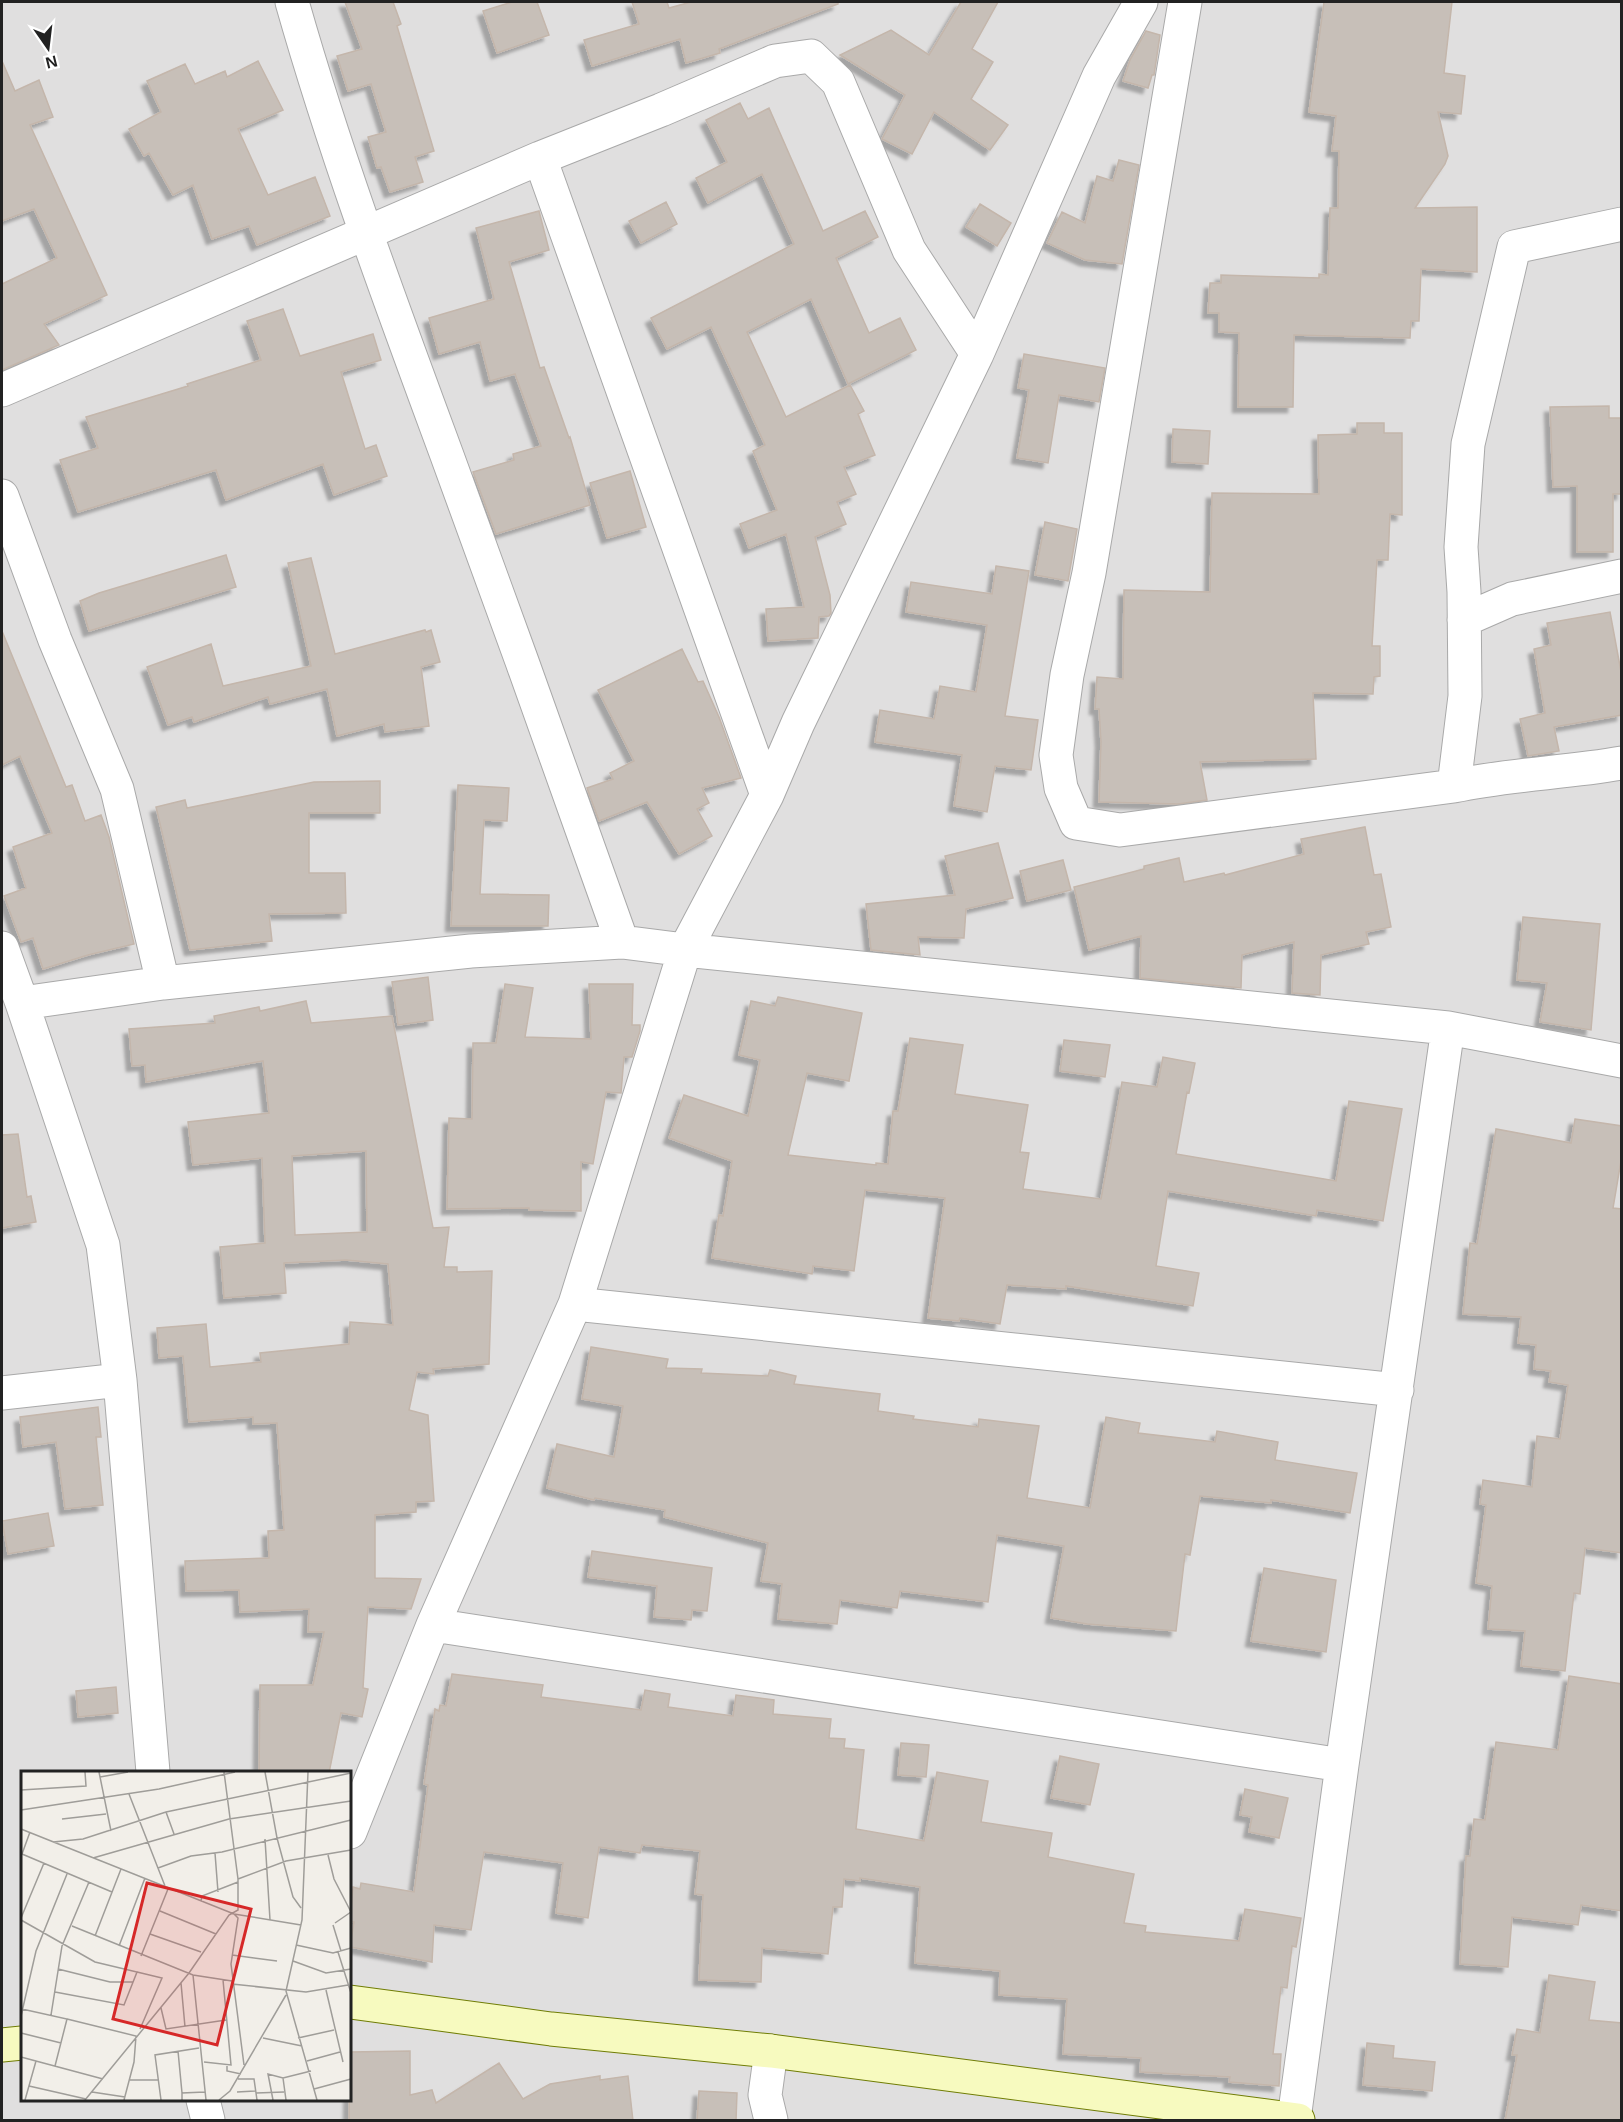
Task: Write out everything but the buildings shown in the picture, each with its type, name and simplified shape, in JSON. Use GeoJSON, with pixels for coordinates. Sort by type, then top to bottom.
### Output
{"type":"FeatureCollection","features":[{"type":"Feature","properties":{"kind":"street"},"geometry":{"type":"LineString","coordinates":[[292,2],[307,56],[366,233],[622,942]]}},
{"type":"Feature","properties":{"kind":"street"},"geometry":{"type":"LineString","coordinates":[[351,1830],[433,1625],[575,1304],[685,950],[767,795],[798,723],[977,354],[1099,76],[1141,2]]}},
{"type":"Feature","properties":{"kind":"street"},"geometry":{"type":"LineString","coordinates":[[1185,2],[1089,573],[1067,675],[1056,755],[1061,788],[1076,823],[1119,830],[1622,763]]}},
{"type":"Feature","properties":{"kind":"street"},"geometry":{"type":"LineString","coordinates":[[2,390],[540,158],[775,62],[811,56],[838,81],[909,249],[977,354]]}},
{"type":"Feature","properties":{"kind":"street"},"geometry":{"type":"LineString","coordinates":[[540,158],[767,795]]}},
{"type":"Feature","properties":{"kind":"street"},"geometry":{"type":"LineString","coordinates":[[1454,786],[1465,696],[1461,547],[1468,444],[1514,247],[1622,224]]}},
{"type":"Feature","properties":{"kind":"street"},"geometry":{"type":"LineString","coordinates":[[2,496],[55,640],[117,789],[163,983]]}},
{"type":"Feature","properties":{"kind":"street"},"geometry":{"type":"LineString","coordinates":[[1464,620],[1512,599],[1622,576]]}},
{"type":"Feature","properties":{"kind":"street"},"geometry":{"type":"LineString","coordinates":[[22,1003],[163,983],[471,951],[622,942],[1448,1028],[1622,1061]]}},
{"type":"Feature","properties":{"kind":"street"},"geometry":{"type":"LineString","coordinates":[[2,950],[22,1003],[102,1245],[120,1380],[153,1771]]}},
{"type":"Feature","properties":{"kind":"street"},"geometry":{"type":"LineString","coordinates":[[351,2001],[551,2029],[771,2051],[1296,2120],[1342,1766],[1448,1028]]}},
{"type":"Feature","properties":{"kind":"street"},"geometry":{"type":"LineString","coordinates":[[575,1304],[1396,1390]]}},
{"type":"Feature","properties":{"kind":"street"},"geometry":{"type":"LineString","coordinates":[[2,1393],[120,1380]]}},
{"type":"Feature","properties":{"kind":"street"},"geometry":{"type":"LineString","coordinates":[[433,1625],[1342,1766]]}},
{"type":"Feature","properties":{"kind":"street"},"geometry":{"type":"LineString","coordinates":[[2,2045],[21,2043]]}},
{"type":"Feature","properties":{"kind":"street"},"geometry":{"type":"LineString","coordinates":[[771,2051],[765,2095],[771,2121]]}},
{"type":"Feature","properties":{"kind":"street"},"geometry":{"type":"LineString","coordinates":[[202,2101],[208,2121]]}},
{"type":"Feature","properties":{"kind":"shaded area"},"geometry":{"type":"Polygon","coordinates":[[[2,2],[1621,2],[1621,2120],[2,2120],[2,2]]]}}]}
